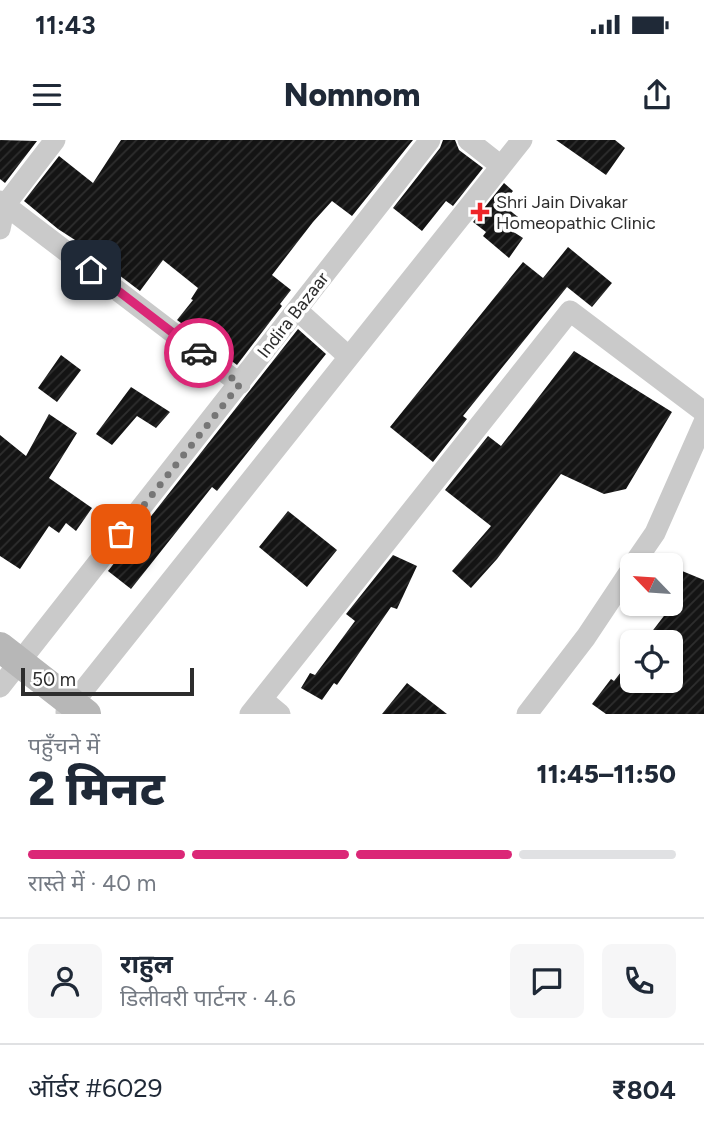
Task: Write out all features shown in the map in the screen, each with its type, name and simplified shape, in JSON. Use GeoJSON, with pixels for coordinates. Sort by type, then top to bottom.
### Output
{"type":"FeatureCollection","features":[{"type":"Feature","properties":{"kind":"street"},"geometry":{"type":"LineString","coordinates":[[0,229],[3,203],[55,140]]}},
{"type":"Feature","properties":{"kind":"street","name":"Indira Bazaar"},"geometry":{"type":"LineString","coordinates":[[0,687],[10,655],[240,384],[430,140]]}},
{"type":"Feature","properties":{"kind":"street"},"geometry":{"type":"LineString","coordinates":[[468,140],[501,166]]}},
{"type":"Feature","properties":{"kind":"street"},"geometry":{"type":"LineString","coordinates":[[10,655],[74,711],[349,357],[522,140]]}},
{"type":"Feature","properties":{"kind":"street"},"geometry":{"type":"LineString","coordinates":[[3,203],[240,384]]}},
{"type":"Feature","properties":{"kind":"street"},"geometry":{"type":"LineString","coordinates":[[297,310],[349,357]]}},
{"type":"Feature","properties":{"kind":"street"},"geometry":{"type":"LineString","coordinates":[[280,714],[256,707],[570,311],[704,412]]}},
{"type":"Feature","properties":{"kind":"street"},"geometry":{"type":"LineString","coordinates":[[642,553],[655,533],[704,422]]}},
{"type":"Feature","properties":{"kind":"street"},"geometry":{"type":"LineString","coordinates":[[527,714],[586,637],[620,586]]}},
{"type":"Feature","properties":{"kind":"building"},"geometry":{"type":"Polygon","coordinates":[[[0,140],[37,141],[5,183],[0,179],[0,140]]]}},
{"type":"Feature","properties":{"kind":"building"},"geometry":{"type":"Polygon","coordinates":[[[121,140],[413,140],[352,216],[332,201],[313,222],[272,275],[291,290],[237,365],[177,320],[193,300],[191,299],[198,288],[163,260],[140,291],[90,253],[92,251],[58,229],[24,201],[59,156],[93,183],[121,140]]]}},
{"type":"Feature","properties":{"kind":"building"},"geometry":{"type":"Polygon","coordinates":[[[443,140],[455,140],[459,150],[483,168],[453,206],[446,201],[422,231],[393,208],[440,148],[443,140]]]}},
{"type":"Feature","properties":{"kind":"building"},"geometry":{"type":"Polygon","coordinates":[[[556,140],[615,140],[625,148],[606,175],[556,140]]]}},
{"type":"Feature","properties":{"kind":"building"},"geometry":{"type":"Polygon","coordinates":[[[504,183],[513,191],[502,204],[518,217],[509,229],[523,238],[509,258],[483,236],[486,232],[473,222],[504,183]]]}},
{"type":"Feature","properties":{"kind":"building"},"geometry":{"type":"Polygon","coordinates":[[[568,247],[612,283],[592,307],[567,287],[463,416],[467,419],[433,462],[390,427],[523,262],[543,278],[568,247]]]}},
{"type":"Feature","properties":{"kind":"building"},"geometry":{"type":"Polygon","coordinates":[[[298,329],[326,354],[217,491],[212,487],[131,589],[108,571],[298,329]]]}},
{"type":"Feature","properties":{"kind":"building"},"geometry":{"type":"Polygon","coordinates":[[[574,351],[672,412],[626,489],[604,494],[561,474],[497,559],[471,588],[452,571],[491,526],[445,490],[488,436],[501,446],[574,351]]]}},
{"type":"Feature","properties":{"kind":"building"},"geometry":{"type":"Polygon","coordinates":[[[61,355],[81,370],[57,402],[38,388],[61,355]]]}},
{"type":"Feature","properties":{"kind":"building"},"geometry":{"type":"Polygon","coordinates":[[[131,387],[170,412],[156,428],[137,416],[112,445],[96,434],[131,387]]]}},
{"type":"Feature","properties":{"kind":"building"},"geometry":{"type":"Polygon","coordinates":[[[49,414],[77,433],[49,478],[92,508],[76,531],[66,523],[59,533],[49,526],[20,569],[0,556],[0,435],[26,456],[49,414]]]}},
{"type":"Feature","properties":{"kind":"building"},"geometry":{"type":"Polygon","coordinates":[[[288,511],[337,550],[307,587],[259,547],[288,511]]]}},
{"type":"Feature","properties":{"kind":"building"},"geometry":{"type":"Polygon","coordinates":[[[393,555],[417,566],[397,609],[391,607],[337,685],[334,683],[322,700],[301,688],[310,673],[315,675],[355,621],[346,614],[393,555]]]}},
{"type":"Feature","properties":{"kind":"building"},"geometry":{"type":"Polygon","coordinates":[[[683,571],[704,580],[704,714],[606,714],[592,704],[611,679],[614,681],[620,673],[620,693],[683,693],[683,630],[653,630],[664,616],[683,616],[683,571]]]}},
{"type":"Feature","properties":{"kind":"building"},"geometry":{"type":"Polygon","coordinates":[[[407,683],[447,714],[382,714],[407,683]]]}},
{"type":"Feature","properties":{"kind":"way so far"},"geometry":{"type":"LineString","coordinates":[[121,534],[240,384],[199,353]]}},
{"type":"Feature","properties":{"kind":"place","name":"Shri Jain Divakar Homeopathic Clinic"},"geometry":{"type":"Point","coordinates":[480,212]}},
{"type":"Feature","properties":{"kind":"route"},"geometry":{"type":"LineString","coordinates":[[91,270],[199,353]]}}]}
